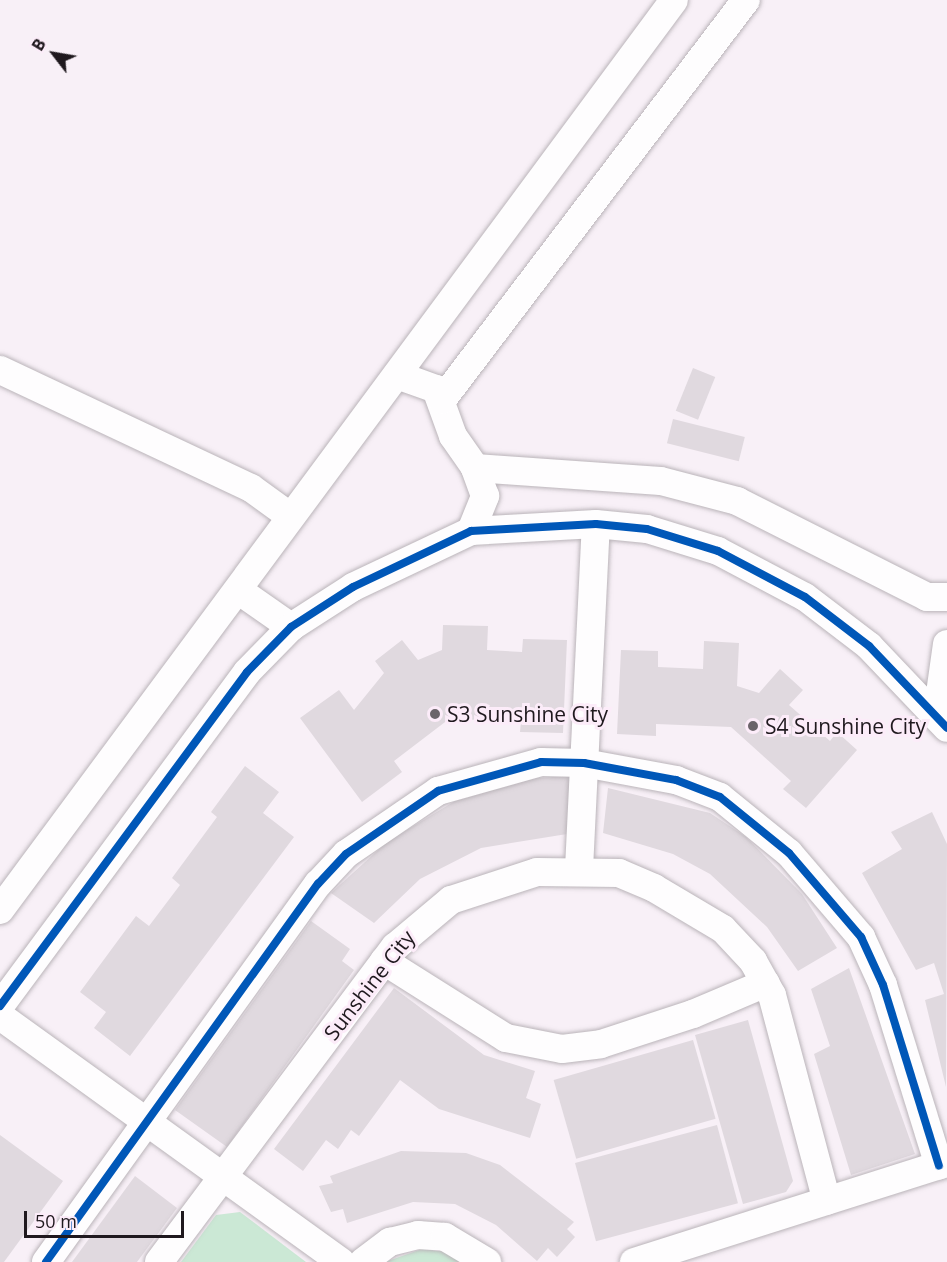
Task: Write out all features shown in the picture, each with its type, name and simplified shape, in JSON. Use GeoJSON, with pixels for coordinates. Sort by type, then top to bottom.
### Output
{"type":"FeatureCollection","features":[{"type":"Feature","properties":{"kind":"street"},"geometry":{"type":"LineString","coordinates":[[0,910],[674,0]]}},
{"type":"Feature","properties":{"kind":"street"},"geometry":{"type":"LineString","coordinates":[[442,400],[746,0]]}},
{"type":"Feature","properties":{"kind":"street"},"geometry":{"type":"LineString","coordinates":[[0,369],[250,488],[291,517]]}},
{"type":"Feature","properties":{"kind":"street"},"geometry":{"type":"LineString","coordinates":[[397,375],[423,381],[442,400],[453,436],[476,468],[485,496],[471,531]]}},
{"type":"Feature","properties":{"kind":"street"},"geometry":{"type":"LineString","coordinates":[[476,468],[662,481],[737,501],[927,597],[947,597]]}},
{"type":"Feature","properties":{"kind":"street"},"geometry":{"type":"LineString","coordinates":[[579,869],[596,525]]}},
{"type":"Feature","properties":{"kind":"street"},"geometry":{"type":"LineString","coordinates":[[0,1006],[247,672],[291,627],[353,587],[471,531],[596,525],[647,529],[718,551],[805,597],[869,646],[947,728]]}},
{"type":"Feature","properties":{"kind":"street"},"geometry":{"type":"LineString","coordinates":[[238,590],[291,627]]}},
{"type":"Feature","properties":{"kind":"street"},"geometry":{"type":"LineString","coordinates":[[947,644],[940,694],[947,720]]}},
{"type":"Feature","properties":{"kind":"street"},"geometry":{"type":"LineString","coordinates":[[46,1262],[318,884],[346,855],[438,791],[541,762],[584,763],[676,780],[720,797],[760,827],[833,898],[861,937],[883,985],[943,1164],[634,1262]]}},
{"type":"Feature","properties":{"kind":"street","name":"Sunshine City"},"geometry":{"type":"LineString","coordinates":[[159,1262],[384,961],[420,922],[451,900],[537,872],[579,869],[619,873],[687,906],[723,929],[766,983],[827,1202]]}},
{"type":"Feature","properties":{"kind":"street"},"geometry":{"type":"LineString","coordinates":[[384,961],[506,1038],[562,1049],[629,1035],[766,983]]}},
{"type":"Feature","properties":{"kind":"street"},"geometry":{"type":"LineString","coordinates":[[0,1016],[150,1119],[342,1262]]}},
{"type":"Feature","properties":{"kind":"street"},"geometry":{"type":"LineString","coordinates":[[363,1262],[390,1242],[418,1235],[445,1237],[488,1262]]}},
{"type":"Feature","properties":{"kind":"green space"},"geometry":{"type":"Polygon","coordinates":[[[240,1212],[306,1262],[181,1262],[216,1215],[240,1212]]]}},
{"type":"Feature","properties":{"kind":"green space"},"geometry":{"type":"Polygon","coordinates":[[[422,1249],[446,1252],[467,1262],[385,1262],[422,1249]]]}},
{"type":"Feature","properties":{"kind":"building"},"geometry":{"type":"Polygon","coordinates":[[[693,368],[715,377],[698,420],[676,411],[693,368]]]}},
{"type":"Feature","properties":{"kind":"building"},"geometry":{"type":"Polygon","coordinates":[[[673,419],[745,437],[739,461],[667,443],[673,419]]]}},
{"type":"Feature","properties":{"kind":"building","name":"S3 Sunshine City"},"geometry":{"type":"Polygon","coordinates":[[[443,625],[488,626],[487,650],[522,652],[523,639],[567,640],[563,733],[520,732],[521,721],[449,719],[394,761],[402,772],[362,802],[300,718],[339,690],[354,710],[384,673],[375,661],[402,640],[418,660],[442,650],[443,625]]]}},
{"type":"Feature","properties":{"kind":"building","name":"S4 Sunshine City"},"geometry":{"type":"Polygon","coordinates":[[[704,641],[739,643],[737,686],[759,693],[780,669],[803,690],[789,705],[830,741],[837,732],[857,750],[806,808],[783,789],[791,781],[731,727],[656,724],[656,736],[617,734],[621,650],[658,651],[658,667],[703,669],[704,641]]]}},
{"type":"Feature","properties":{"kind":"building"},"geometry":{"type":"Polygon","coordinates":[[[245,766],[279,792],[263,813],[294,837],[130,1056],[94,1028],[106,1012],[80,992],[136,916],[149,926],[180,885],[172,878],[217,817],[211,812],[245,766]]]}},
{"type":"Feature","properties":{"kind":"building"},"geometry":{"type":"Polygon","coordinates":[[[570,776],[567,834],[481,848],[420,879],[374,923],[331,893],[387,842],[455,801],[536,778],[570,776]]]}},
{"type":"Feature","properties":{"kind":"building"},"geometry":{"type":"Polygon","coordinates":[[[608,788],[710,813],[746,837],[802,894],[837,948],[798,971],[767,927],[710,874],[673,854],[603,833],[608,788]]]}},
{"type":"Feature","properties":{"kind":"building"},"geometry":{"type":"Polygon","coordinates":[[[932,812],[947,844],[946,1087],[925,1000],[944,994],[934,963],[916,970],[862,873],[902,849],[891,832],[932,812]]]}},
{"type":"Feature","properties":{"kind":"building"},"geometry":{"type":"Polygon","coordinates":[[[311,921],[350,949],[342,961],[354,970],[227,1147],[175,1110],[311,921]]]}},
{"type":"Feature","properties":{"kind":"building"},"geometry":{"type":"Polygon","coordinates":[[[849,968],[915,1154],[851,1175],[814,1054],[830,1046],[811,989],[849,968]]]}},
{"type":"Feature","properties":{"kind":"building"},"geometry":{"type":"Polygon","coordinates":[[[394,988],[484,1055],[535,1071],[526,1098],[541,1104],[530,1138],[439,1109],[400,1080],[359,1136],[351,1130],[338,1149],[326,1140],[303,1171],[274,1149],[394,988]]]}},
{"type":"Feature","properties":{"kind":"building"},"geometry":{"type":"Polygon","coordinates":[[[748,1020],[793,1181],[786,1192],[743,1204],[695,1035],[748,1020]]]}},
{"type":"Feature","properties":{"kind":"building"},"geometry":{"type":"Polygon","coordinates":[[[693,1040],[716,1119],[576,1159],[554,1080],[693,1040]]]}},
{"type":"Feature","properties":{"kind":"building"},"geometry":{"type":"Polygon","coordinates":[[[717,1125],[738,1203],[596,1241],[575,1163],[717,1125]]]}},
{"type":"Feature","properties":{"kind":"building"},"geometry":{"type":"Polygon","coordinates":[[[0,1135],[63,1181],[4,1262],[0,1262],[0,1135]]]}},
{"type":"Feature","properties":{"kind":"building"},"geometry":{"type":"Polygon","coordinates":[[[401,1151],[466,1153],[500,1165],[574,1222],[567,1229],[575,1237],[557,1257],[548,1248],[537,1261],[496,1225],[455,1204],[413,1202],[347,1223],[343,1209],[331,1212],[319,1186],[333,1183],[330,1176],[401,1151]]]}},
{"type":"Feature","properties":{"kind":"building"},"geometry":{"type":"Polygon","coordinates":[[[135,1176],[177,1208],[137,1262],[72,1262],[135,1176]]]}},
{"type":"Feature","properties":{"kind":"cycle path"},"geometry":{"type":"LineString","coordinates":[[0,1006],[247,672],[291,627],[353,587],[471,531],[596,524],[647,529],[718,551],[805,597],[869,646],[947,728]]}},
{"type":"Feature","properties":{"kind":"cycle path"},"geometry":{"type":"LineString","coordinates":[[46,1262],[318,884],[346,854],[438,791],[541,762],[584,763],[676,780],[720,797],[789,853],[861,937],[883,985],[939,1166]]}},
{"type":"Feature","properties":{"kind":"place","name":"S3 Sunshine City"},"geometry":{"type":"Point","coordinates":[435,714]}},
{"type":"Feature","properties":{"kind":"place","name":"S4 Sunshine City"},"geometry":{"type":"Point","coordinates":[753,726]}}]}
